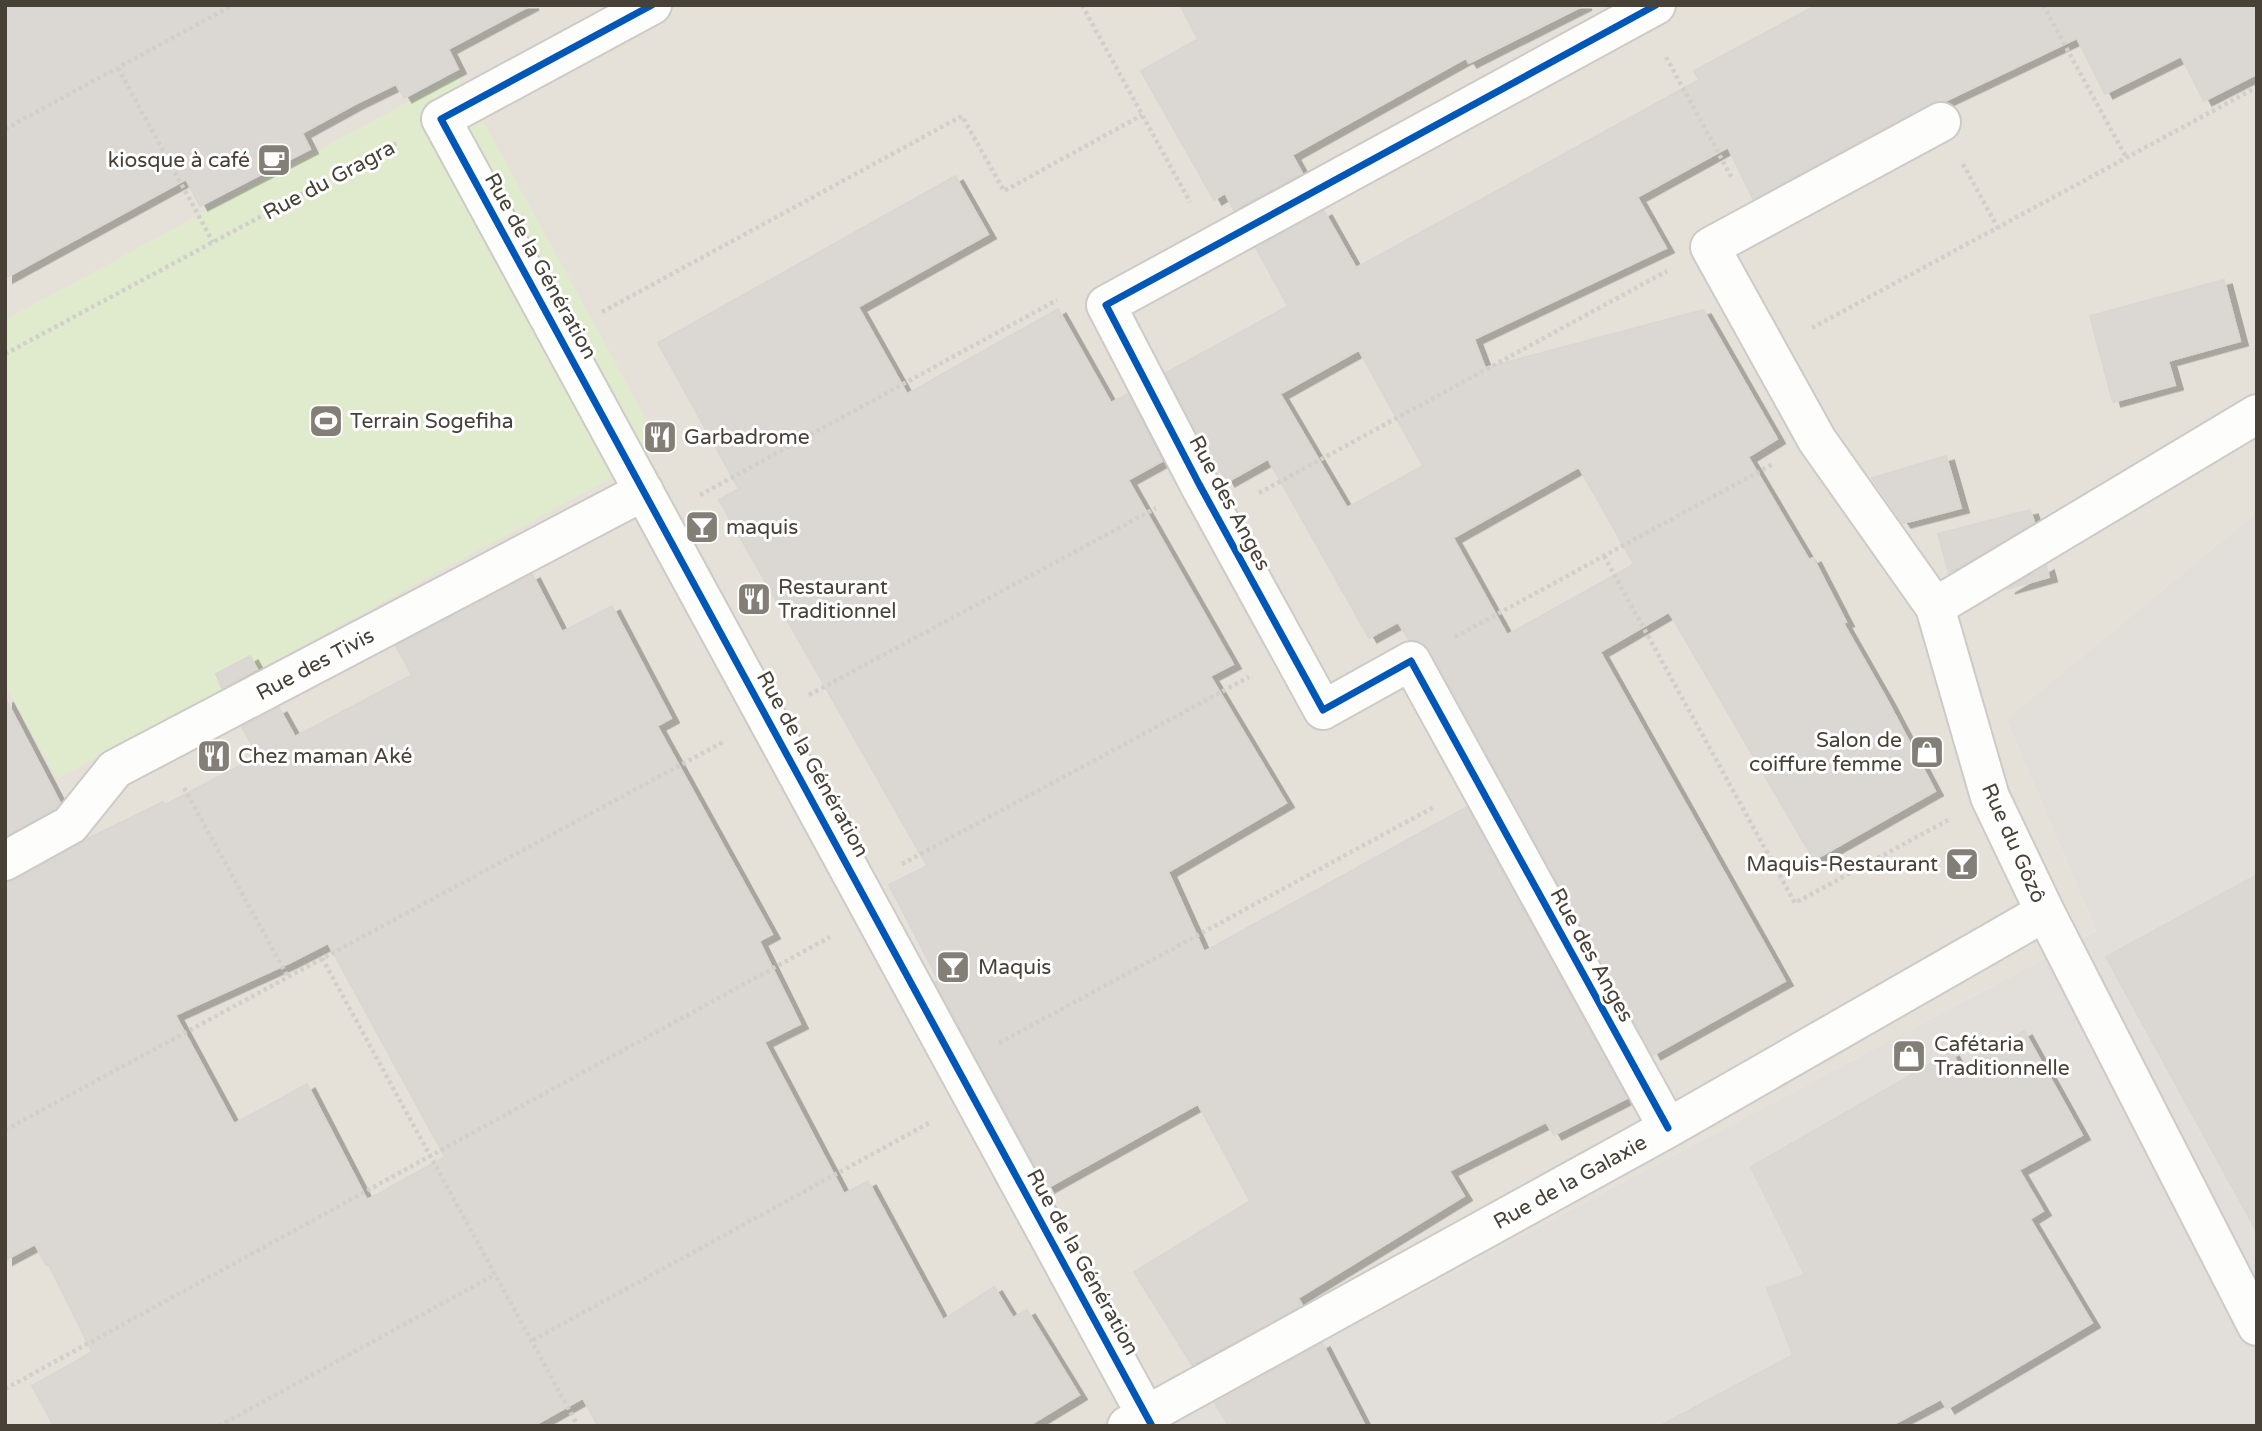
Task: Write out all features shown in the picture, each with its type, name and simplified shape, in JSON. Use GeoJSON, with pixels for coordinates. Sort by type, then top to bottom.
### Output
{"type":"FeatureCollection","features":[{"type":"Feature","properties":{"kind":"street"},"geometry":{"type":"LineString","coordinates":[[441,119],[652,5]]}},
{"type":"Feature","properties":{"kind":"street"},"geometry":{"type":"LineString","coordinates":[[1106,305],[1649,9]]}},
{"type":"Feature","properties":{"kind":"street","name":"Rue de la Génération"},"geometry":{"type":"LineString","coordinates":[[441,119],[966,1082],[1142,1422]]}},
{"type":"Feature","properties":{"kind":"street"},"geometry":{"type":"LineString","coordinates":[[1710,247],[1941,121]]}},
{"type":"Feature","properties":{"kind":"street","name":"Rue du Gôzô"},"geometry":{"type":"LineString","coordinates":[[1710,247],[1817,440],[1935,607],[1990,797],[2045,912],[2257,1326]]}},
{"type":"Feature","properties":{"kind":"street","name":"Rue des Anges"},"geometry":{"type":"LineString","coordinates":[[1106,305],[1208,500],[1323,710],[1411,661],[1668,1128]]}},
{"type":"Feature","properties":{"kind":"street"},"geometry":{"type":"LineString","coordinates":[[1935,607],[2257,414]]}},
{"type":"Feature","properties":{"kind":"street","name":"Rue des Tivis"},"geometry":{"type":"LineString","coordinates":[[5,861],[70,825],[115,769],[652,504]]}},
{"type":"Feature","properties":{"kind":"street","name":"Rue de la Galaxie"},"geometry":{"type":"LineString","coordinates":[[1142,1422],[1668,1128],[2045,912]]}},
{"type":"Feature","properties":{"kind":"path"},"geometry":{"type":"LineString","coordinates":[[5,129],[233,5]]}},
{"type":"Feature","properties":{"kind":"path"},"geometry":{"type":"LineString","coordinates":[[1082,5],[1214,246]]}},
{"type":"Feature","properties":{"kind":"path"},"geometry":{"type":"LineString","coordinates":[[2043,5],[2126,157]]}},
{"type":"Feature","properties":{"kind":"path"},"geometry":{"type":"LineString","coordinates":[[1649,9],[1756,222]]}},
{"type":"Feature","properties":{"kind":"path"},"geometry":{"type":"LineString","coordinates":[[118,68],[213,242]]}},
{"type":"Feature","properties":{"kind":"path"},"geometry":{"type":"LineString","coordinates":[[1769,352],[2257,87]]}},
{"type":"Feature","properties":{"kind":"path"},"geometry":{"type":"LineString","coordinates":[[559,335],[962,116],[1004,191],[1142,115]]}},
{"type":"Feature","properties":{"kind":"path"},"geometry":{"type":"LineString","coordinates":[[1941,121],[1998,228]]}},
{"type":"Feature","properties":{"kind":"path"},"geometry":{"type":"LineString","coordinates":[[5,1130],[767,718],[1710,247]]}},
{"type":"Feature","properties":{"kind":"path"},"geometry":{"type":"LineString","coordinates":[[652,504],[1092,281],[1106,305]]}},
{"type":"Feature","properties":{"kind":"path"},"geometry":{"type":"LineString","coordinates":[[1411,661],[1817,440]]}},
{"type":"Feature","properties":{"kind":"path"},"geometry":{"type":"LineString","coordinates":[[1604,556],[1795,903],[1990,797]]}},
{"type":"Feature","properties":{"kind":"path"},"geometry":{"type":"LineString","coordinates":[[5,1389],[431,1157],[1292,654]]}},
{"type":"Feature","properties":{"kind":"path"},"geometry":{"type":"LineString","coordinates":[[161,745],[288,977]]}},
{"type":"Feature","properties":{"kind":"path"},"geometry":{"type":"LineString","coordinates":[[533,1340],[966,1082],[1478,784]]}},
{"type":"Feature","properties":{"kind":"path"},"geometry":{"type":"LineString","coordinates":[[322,958],[578,1426]]}},
{"type":"Feature","properties":{"kind":"path"},"geometry":{"type":"LineString","coordinates":[[219,1426],[496,1274]]}},
{"type":"Feature","properties":{"kind":"shaded area"},"geometry":{"type":"Polygon","coordinates":[[[5,5],[2257,5],[2257,512],[2006,719],[2096,931],[1163,1426],[5,1426],[5,5]]]}},
{"type":"Feature","properties":{"kind":"shaded area"},"geometry":{"type":"Polygon","coordinates":[[[2257,512],[2257,1426],[1163,1426],[2096,931],[2006,719],[2257,512]]]}},
{"type":"Feature","properties":{"kind":"green space","name":"Terrain Sogefiha"},"geometry":{"type":"Polygon","coordinates":[[[458,75],[663,450],[57,779],[5,684],[5,320],[458,75]]]}},
{"type":"Feature","properties":{"kind":"building"},"geometry":{"type":"Polygon","coordinates":[[[5,5],[531,5],[448,49],[458,69],[404,98],[396,84],[302,133],[310,149],[200,206],[186,179],[5,278],[5,5]]]}},
{"type":"Feature","properties":{"kind":"building"},"geometry":{"type":"Polygon","coordinates":[[[1180,5],[1584,5],[1469,63],[1466,58],[1292,155],[1302,173],[1234,210],[1225,193],[1214,200],[1141,71],[1198,39],[1180,5]]]}},
{"type":"Feature","properties":{"kind":"building"},"geometry":{"type":"Polygon","coordinates":[[[1817,5],[2257,5],[2257,74],[2204,101],[2181,56],[2105,94],[2077,38],[1945,101],[1931,103],[1753,199],[1728,147],[1637,197],[1666,248],[1474,339],[1485,368],[1703,310],[1777,439],[1748,457],[1809,560],[1813,558],[1846,622],[1843,623],[1935,791],[1814,860],[1669,612],[1600,652],[1785,981],[1653,1055],[1430,650],[1422,642],[1409,640],[1398,622],[1369,638],[1268,459],[1227,482],[1201,440],[1166,373],[1288,306],[1256,248],[1324,211],[1356,268],[1699,80],[1694,71],[1817,5]],[[1359,350],[1280,394],[1347,508],[1423,466],[1359,350]],[[1579,467],[1453,538],[1507,635],[1634,564],[1579,467]]]}},
{"type":"Feature","properties":{"kind":"building"},"geometry":{"type":"Polygon","coordinates":[[[955,176],[988,234],[858,307],[907,394],[1058,309],[1111,403],[1128,394],[1162,461],[1128,480],[1233,664],[1210,676],[1286,803],[1168,872],[1204,952],[1467,807],[1627,1098],[1554,1135],[1546,1122],[1449,1171],[1464,1196],[1298,1298],[1302,1305],[1192,1365],[1134,1272],[1250,1201],[1198,1104],[1047,1188],[935,982],[939,981],[889,885],[927,866],[719,500],[739,489],[658,343],[955,176]]]}},
{"type":"Feature","properties":{"kind":"building"},"geometry":{"type":"Polygon","coordinates":[[[2224,280],[2240,341],[2168,361],[2175,385],[2113,402],[2090,316],[2224,280]]]}},
{"type":"Feature","properties":{"kind":"building"},"geometry":{"type":"Polygon","coordinates":[[[1946,456],[1961,508],[1903,523],[1872,478],[1946,456]]]}},
{"type":"Feature","properties":{"kind":"building"},"geometry":{"type":"Polygon","coordinates":[[[2030,510],[2034,522],[1949,573],[1938,534],[2030,510]]]}},
{"type":"Feature","properties":{"kind":"building"},"geometry":{"type":"Polygon","coordinates":[[[2046,566],[2049,577],[2007,589],[2046,566]]]}},
{"type":"Feature","properties":{"kind":"building"},"geometry":{"type":"Polygon","coordinates":[[[532,574],[562,632],[612,606],[671,718],[657,726],[772,934],[759,941],[800,1024],[764,1042],[844,1194],[868,1181],[943,1320],[994,1287],[1013,1318],[1027,1310],[1079,1395],[1028,1426],[598,1426],[583,1398],[533,1426],[54,1426],[32,1386],[92,1352],[49,1265],[46,1265],[35,1244],[5,1260],[5,883],[16,880],[85,840],[163,802],[165,805],[258,756],[242,727],[279,708],[295,737],[412,675],[396,646],[532,574]],[[328,943],[175,1015],[234,1124],[307,1084],[367,1200],[445,1157],[328,943]]]}},
{"type":"Feature","properties":{"kind":"building"},"geometry":{"type":"Polygon","coordinates":[[[250,656],[257,669],[222,688],[216,674],[250,656]]]}},
{"type":"Feature","properties":{"kind":"building"},"geometry":{"type":"Polygon","coordinates":[[[5,698],[60,803],[56,808],[5,836],[5,698]]]}},
{"type":"Feature","properties":{"kind":"building"},"geometry":{"type":"Polygon","coordinates":[[[2257,875],[2257,1232],[2106,957],[2257,875]]]}},
{"type":"Feature","properties":{"kind":"building"},"geometry":{"type":"Polygon","coordinates":[[[2024,1031],[2082,1135],[2019,1170],[2043,1211],[2030,1219],[2092,1323],[1947,1409],[1941,1399],[1890,1426],[1660,1426],[1793,1355],[1767,1288],[1805,1275],[1751,1167],[1951,1052],[1960,1067],[2024,1031]]]}},
{"type":"Feature","properties":{"kind":"building"},"geometry":{"type":"Polygon","coordinates":[[[1322,1343],[1365,1426],[1229,1426],[1215,1403],[1322,1343]]]}},
{"type":"Feature","properties":{"kind":"cycle path"},"geometry":{"type":"LineString","coordinates":[[652,5],[441,119],[1152,1426]]}},
{"type":"Feature","properties":{"kind":"cycle path"},"geometry":{"type":"LineString","coordinates":[[1656,5],[1106,305],[1199,484],[1323,710],[1411,661],[1668,1128]]}},
{"type":"Feature","properties":{"kind":"place","name":"kiosque à café"},"geometry":{"type":"Point","coordinates":[274,160]}},
{"type":"Feature","properties":{"kind":"place","name":"Terrain Sogefiha"},"geometry":{"type":"Point","coordinates":[326,421]}},
{"type":"Feature","properties":{"kind":"place","name":"Garbadrome"},"geometry":{"type":"Point","coordinates":[660,437]}},
{"type":"Feature","properties":{"kind":"place","name":"maquis"},"geometry":{"type":"Point","coordinates":[702,527]}},
{"type":"Feature","properties":{"kind":"place","name":"Restaurant Traditionnel"},"geometry":{"type":"Point","coordinates":[754,599]}},
{"type":"Feature","properties":{"kind":"place","name":"Salon de coiffure femme"},"geometry":{"type":"Point","coordinates":[1927,752]}},
{"type":"Feature","properties":{"kind":"place","name":"Chez maman Aké"},"geometry":{"type":"Point","coordinates":[214,756]}},
{"type":"Feature","properties":{"kind":"place","name":"Maquis-Restaurant"},"geometry":{"type":"Point","coordinates":[1962,864]}},
{"type":"Feature","properties":{"kind":"place","name":"Maquis"},"geometry":{"type":"Point","coordinates":[953,967]}},
{"type":"Feature","properties":{"kind":"place","name":"Cafétaria Traditionnelle"},"geometry":{"type":"Point","coordinates":[1909,1056]}}]}
